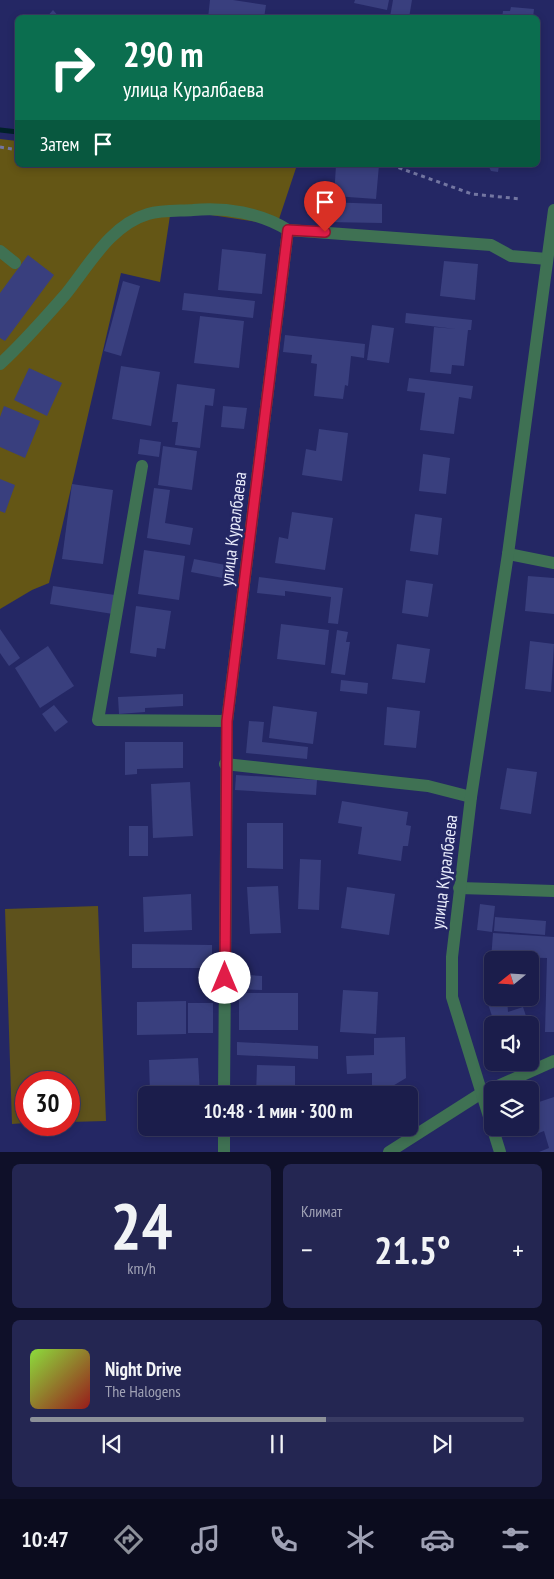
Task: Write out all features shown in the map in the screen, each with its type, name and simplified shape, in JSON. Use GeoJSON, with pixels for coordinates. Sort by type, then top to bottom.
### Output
{"type":"FeatureCollection","features":[{"type":"Feature","properties":{"kind":"street"},"geometry":{"type":"LineString","coordinates":[[0,364],[20,345],[59,301],[98,252],[123,228],[148,214],[213,208],[270,218],[288,230],[491,246],[510,256],[547,259]]}},
{"type":"Feature","properties":{"kind":"street","name":"улица Куралбаева"},"geometry":{"type":"LineString","coordinates":[[500,1152],[480,1094],[451,989],[459,888],[549,287],[547,259],[554,210]]}},
{"type":"Feature","properties":{"kind":"street","name":"улица Куралбаева"},"geometry":{"type":"LineString","coordinates":[[224,1086],[225,764],[227,721],[288,230]]}},
{"type":"Feature","properties":{"kind":"street"},"geometry":{"type":"LineString","coordinates":[[0,251],[15,262]]}},
{"type":"Feature","properties":{"kind":"street"},"geometry":{"type":"LineString","coordinates":[[142,466],[98,720],[227,721]]}},
{"type":"Feature","properties":{"kind":"street"},"geometry":{"type":"LineString","coordinates":[[508,554],[554,563]]}},
{"type":"Feature","properties":{"kind":"street"},"geometry":{"type":"LineString","coordinates":[[225,764],[428,786],[471,798]]}},
{"type":"Feature","properties":{"kind":"street"},"geometry":{"type":"LineString","coordinates":[[459,888],[554,891]]}},
{"type":"Feature","properties":{"kind":"street"},"geometry":{"type":"LineString","coordinates":[[389,1152],[480,1094],[554,1061]]}},
{"type":"Feature","properties":{"kind":"street"},"geometry":{"type":"LineString","coordinates":[[224,1136],[224,1152]]}},
{"type":"Feature","properties":{"kind":"path"},"geometry":{"type":"LineString","coordinates":[[0,148],[15,150]]}},
{"type":"Feature","properties":{"kind":"path"},"geometry":{"type":"LineString","coordinates":[[397,167],[472,194],[522,199]]}},
{"type":"Feature","properties":{"kind":"shaded area"},"geometry":{"type":"Polygon","coordinates":[[[0,139],[15,141],[15,167],[296,167],[277,225],[171,209],[160,282],[121,273],[49,583],[32,590],[0,609],[0,139]]]}},
{"type":"Feature","properties":{"kind":"shaded area"},"geometry":{"type":"Polygon","coordinates":[[[98,906],[106,1121],[80,1122],[80,1071],[15,1071],[15,1124],[12,1124],[5,909],[98,906]]]}},
{"type":"Feature","properties":{"kind":"building"},"geometry":{"type":"Polygon","coordinates":[[[210,0],[233,0],[266,5],[264,15],[208,15],[210,0]]]}},
{"type":"Feature","properties":{"kind":"building"},"geometry":{"type":"Polygon","coordinates":[[[355,0],[389,0],[387,10],[354,3],[355,0]]]}},
{"type":"Feature","properties":{"kind":"building"},"geometry":{"type":"Polygon","coordinates":[[[393,0],[412,0],[410,15],[390,15],[393,0]]]}},
{"type":"Feature","properties":{"kind":"building"},"geometry":{"type":"Polygon","coordinates":[[[511,7],[534,9],[533,15],[502,15],[503,11],[510,11],[511,7]]]}},
{"type":"Feature","properties":{"kind":"building"},"geometry":{"type":"Polygon","coordinates":[[[53,10],[57,15],[49,15],[53,10]]]}},
{"type":"Feature","properties":{"kind":"building"},"geometry":{"type":"Polygon","coordinates":[[[336,167],[379,167],[376,199],[334,196],[336,167]]]}},
{"type":"Feature","properties":{"kind":"building"},"geometry":{"type":"Polygon","coordinates":[[[489,167],[499,167],[498,172],[491,171],[489,167]]]}},
{"type":"Feature","properties":{"kind":"building"},"geometry":{"type":"Polygon","coordinates":[[[326,202],[382,204],[382,223],[325,222],[326,202]]]}},
{"type":"Feature","properties":{"kind":"building"},"geometry":{"type":"Polygon","coordinates":[[[222,249],[266,254],[262,294],[218,290],[222,249]]]}},
{"type":"Feature","properties":{"kind":"building"},"geometry":{"type":"Polygon","coordinates":[[[28,255],[54,275],[5,341],[0,338],[0,293],[28,255]]]}},
{"type":"Feature","properties":{"kind":"building"},"geometry":{"type":"Polygon","coordinates":[[[444,261],[478,264],[475,300],[440,296],[444,261]]]}},
{"type":"Feature","properties":{"kind":"building"},"geometry":{"type":"Polygon","coordinates":[[[123,281],[140,286],[121,356],[104,351],[123,281]]]}},
{"type":"Feature","properties":{"kind":"building"},"geometry":{"type":"Polygon","coordinates":[[[184,293],[255,301],[253,318],[182,310],[184,293]]]}},
{"type":"Feature","properties":{"kind":"building"},"geometry":{"type":"Polygon","coordinates":[[[406,313],[472,320],[471,330],[468,330],[464,366],[452,365],[451,374],[430,372],[434,327],[456,329],[405,323],[406,313]]]}},
{"type":"Feature","properties":{"kind":"building"},"geometry":{"type":"Polygon","coordinates":[[[200,316],[244,321],[239,368],[194,363],[200,316]]]}},
{"type":"Feature","properties":{"kind":"building"},"geometry":{"type":"Polygon","coordinates":[[[372,325],[394,328],[389,363],[367,360],[372,325]]]}},
{"type":"Feature","properties":{"kind":"building"},"geometry":{"type":"Polygon","coordinates":[[[285,335],[365,344],[364,358],[351,356],[348,386],[345,385],[343,399],[314,396],[317,364],[311,363],[312,355],[283,352],[285,335]]]}},
{"type":"Feature","properties":{"kind":"building"},"geometry":{"type":"Polygon","coordinates":[[[121,366],[160,372],[151,426],[112,419],[121,366]]]}},
{"type":"Feature","properties":{"kind":"building"},"geometry":{"type":"Polygon","coordinates":[[[29,368],[62,383],[47,416],[14,400],[29,368]]]}},
{"type":"Feature","properties":{"kind":"building"},"geometry":{"type":"Polygon","coordinates":[[[409,378],[473,386],[471,399],[459,397],[454,434],[420,430],[425,393],[407,391],[409,378]]]}},
{"type":"Feature","properties":{"kind":"building"},"geometry":{"type":"Polygon","coordinates":[[[177,384],[215,389],[213,406],[205,405],[200,448],[175,445],[178,422],[172,422],[177,384]]]}},
{"type":"Feature","properties":{"kind":"building"},"geometry":{"type":"Polygon","coordinates":[[[4,406],[40,421],[25,458],[0,447],[0,417],[4,406]]]}},
{"type":"Feature","properties":{"kind":"building"},"geometry":{"type":"Polygon","coordinates":[[[223,406],[247,408],[244,429],[221,427],[223,406]]]}},
{"type":"Feature","properties":{"kind":"building"},"geometry":{"type":"Polygon","coordinates":[[[319,429],[348,433],[342,481],[302,475],[306,449],[316,451],[319,429]]]}},
{"type":"Feature","properties":{"kind":"building"},"geometry":{"type":"Polygon","coordinates":[[[140,439],[161,442],[159,457],[138,454],[140,439]]]}},
{"type":"Feature","properties":{"kind":"building"},"geometry":{"type":"Polygon","coordinates":[[[163,446],[197,451],[192,490],[158,485],[163,446]]]}},
{"type":"Feature","properties":{"kind":"building"},"geometry":{"type":"Polygon","coordinates":[[[423,454],[450,458],[446,494],[419,491],[423,454]]]}},
{"type":"Feature","properties":{"kind":"building"},"geometry":{"type":"Polygon","coordinates":[[[0,479],[15,485],[5,513],[0,511],[0,479]]]}},
{"type":"Feature","properties":{"kind":"building"},"geometry":{"type":"Polygon","coordinates":[[[72,484],[113,490],[103,564],[62,559],[72,484]]]}},
{"type":"Feature","properties":{"kind":"building"},"geometry":{"type":"Polygon","coordinates":[[[154,488],[170,490],[165,523],[193,528],[190,545],[147,538],[154,488]]]}},
{"type":"Feature","properties":{"kind":"building"},"geometry":{"type":"Polygon","coordinates":[[[292,512],[333,518],[325,570],[275,563],[279,537],[288,539],[292,512]]]}},
{"type":"Feature","properties":{"kind":"building"},"geometry":{"type":"Polygon","coordinates":[[[415,514],[442,518],[438,555],[410,551],[415,514]]]}},
{"type":"Feature","properties":{"kind":"building"},"geometry":{"type":"Polygon","coordinates":[[[144,550],[185,556],[179,600],[138,594],[144,550]]]}},
{"type":"Feature","properties":{"kind":"building"},"geometry":{"type":"Polygon","coordinates":[[[194,559],[231,566],[228,579],[191,572],[194,559]]]}},
{"type":"Feature","properties":{"kind":"building"},"geometry":{"type":"Polygon","coordinates":[[[528,576],[554,578],[554,614],[525,611],[528,576]]]}},
{"type":"Feature","properties":{"kind":"building"},"geometry":{"type":"Polygon","coordinates":[[[259,577],[343,588],[338,624],[328,623],[331,597],[285,591],[285,596],[257,593],[259,577]]]}},
{"type":"Feature","properties":{"kind":"building"},"geometry":{"type":"Polygon","coordinates":[[[406,580],[433,584],[428,617],[402,613],[406,580]]]}},
{"type":"Feature","properties":{"kind":"building"},"geometry":{"type":"Polygon","coordinates":[[[53,586],[115,595],[113,614],[50,604],[53,586]]]}},
{"type":"Feature","properties":{"kind":"building"},"geometry":{"type":"Polygon","coordinates":[[[136,606],[171,611],[165,649],[157,648],[156,657],[130,653],[136,606]]]}},
{"type":"Feature","properties":{"kind":"building"},"geometry":{"type":"Polygon","coordinates":[[[281,624],[329,630],[325,665],[277,659],[281,624]]]}},
{"type":"Feature","properties":{"kind":"building"},"geometry":{"type":"Polygon","coordinates":[[[0,629],[20,658],[9,666],[0,653],[0,629]]]}},
{"type":"Feature","properties":{"kind":"building"},"geometry":{"type":"Polygon","coordinates":[[[337,630],[348,632],[346,642],[350,642],[345,675],[331,673],[337,630]]]}},
{"type":"Feature","properties":{"kind":"building"},"geometry":{"type":"Polygon","coordinates":[[[530,641],[554,644],[551,692],[525,689],[530,641]]]}},
{"type":"Feature","properties":{"kind":"building"},"geometry":{"type":"Polygon","coordinates":[[[397,644],[430,649],[425,683],[392,679],[397,644]]]}},
{"type":"Feature","properties":{"kind":"building"},"geometry":{"type":"Polygon","coordinates":[[[48,646],[74,686],[40,708],[15,668],[48,646]]]}},
{"type":"Feature","properties":{"kind":"building"},"geometry":{"type":"Polygon","coordinates":[[[341,680],[368,683],[367,694],[340,691],[341,680]]]}},
{"type":"Feature","properties":{"kind":"building"},"geometry":{"type":"Polygon","coordinates":[[[183,694],[183,706],[145,708],[145,712],[119,714],[118,697],[183,694]]]}},
{"type":"Feature","properties":{"kind":"building"},"geometry":{"type":"Polygon","coordinates":[[[54,705],[68,722],[55,732],[42,714],[54,705]]]}},
{"type":"Feature","properties":{"kind":"building"},"geometry":{"type":"Polygon","coordinates":[[[273,706],[317,712],[313,744],[269,738],[273,706]]]}},
{"type":"Feature","properties":{"kind":"building"},"geometry":{"type":"Polygon","coordinates":[[[387,707],[420,711],[416,748],[384,745],[387,707]]]}},
{"type":"Feature","properties":{"kind":"building"},"geometry":{"type":"Polygon","coordinates":[[[249,721],[264,722],[262,742],[308,747],[307,759],[246,753],[249,721]]]}},
{"type":"Feature","properties":{"kind":"building"},"geometry":{"type":"Polygon","coordinates":[[[125,742],[183,742],[183,768],[137,769],[137,774],[125,775],[125,742]]]}},
{"type":"Feature","properties":{"kind":"building"},"geometry":{"type":"Polygon","coordinates":[[[507,768],[537,772],[531,814],[500,809],[507,768]]]}},
{"type":"Feature","properties":{"kind":"building"},"geometry":{"type":"Polygon","coordinates":[[[236,775],[317,780],[316,795],[235,790],[236,775]]]}},
{"type":"Feature","properties":{"kind":"building"},"geometry":{"type":"Polygon","coordinates":[[[190,782],[193,836],[153,838],[151,784],[190,782]]]}},
{"type":"Feature","properties":{"kind":"building"},"geometry":{"type":"Polygon","coordinates":[[[342,801],[408,812],[406,825],[411,826],[408,846],[403,846],[401,861],[358,854],[362,827],[338,823],[342,801]]]}},
{"type":"Feature","properties":{"kind":"building"},"geometry":{"type":"Polygon","coordinates":[[[247,823],[283,823],[283,869],[247,868],[247,823]]]}},
{"type":"Feature","properties":{"kind":"building"},"geometry":{"type":"Polygon","coordinates":[[[129,826],[148,826],[148,856],[129,856],[129,826]]]}},
{"type":"Feature","properties":{"kind":"building"},"geometry":{"type":"Polygon","coordinates":[[[300,859],[321,860],[319,910],[298,909],[300,859]]]}},
{"type":"Feature","properties":{"kind":"building"},"geometry":{"type":"Polygon","coordinates":[[[278,886],[281,933],[250,934],[247,887],[278,886]]]}},
{"type":"Feature","properties":{"kind":"building"},"geometry":{"type":"Polygon","coordinates":[[[347,887],[395,894],[389,935],[341,928],[347,887]]]}},
{"type":"Feature","properties":{"kind":"building"},"geometry":{"type":"Polygon","coordinates":[[[191,894],[192,930],[144,932],[143,897],[191,894]]]}},
{"type":"Feature","properties":{"kind":"building"},"geometry":{"type":"Polygon","coordinates":[[[480,904],[495,906],[492,932],[477,930],[480,904]]]}},
{"type":"Feature","properties":{"kind":"building"},"geometry":{"type":"Polygon","coordinates":[[[495,917],[546,921],[545,935],[494,931],[495,917]]]}},
{"type":"Feature","properties":{"kind":"building"},"geometry":{"type":"Polygon","coordinates":[[[493,933],[554,937],[554,1032],[545,1032],[547,958],[539,958],[539,951],[492,951],[493,933]]]}},
{"type":"Feature","properties":{"kind":"building"},"geometry":{"type":"Polygon","coordinates":[[[132,944],[212,945],[212,968],[132,968],[132,944]]]}},
{"type":"Feature","properties":{"kind":"building"},"geometry":{"type":"Polygon","coordinates":[[[234,974],[262,976],[262,990],[234,989],[234,974]]]}},
{"type":"Feature","properties":{"kind":"building"},"geometry":{"type":"Polygon","coordinates":[[[343,990],[378,992],[376,1034],[340,1032],[343,990]]]}},
{"type":"Feature","properties":{"kind":"building"},"geometry":{"type":"Polygon","coordinates":[[[239,993],[298,993],[298,1030],[239,1030],[239,993]]]}},
{"type":"Feature","properties":{"kind":"building"},"geometry":{"type":"Polygon","coordinates":[[[186,1001],[186,1034],[137,1035],[137,1002],[186,1001]]]}},
{"type":"Feature","properties":{"kind":"building"},"geometry":{"type":"Polygon","coordinates":[[[188,1003],[213,1003],[213,1033],[188,1033],[188,1003]]]}},
{"type":"Feature","properties":{"kind":"building"},"geometry":{"type":"Polygon","coordinates":[[[489,1006],[508,1006],[508,1012],[523,1007],[526,1016],[492,1016],[489,1006]]]}},
{"type":"Feature","properties":{"kind":"building"},"geometry":{"type":"Polygon","coordinates":[[[405,1037],[406,1078],[393,1086],[372,1086],[372,1073],[347,1074],[346,1056],[374,1055],[374,1038],[405,1037]]]}},
{"type":"Feature","properties":{"kind":"building"},"geometry":{"type":"Polygon","coordinates":[[[237,1042],[318,1046],[318,1059],[237,1055],[237,1042]]]}},
{"type":"Feature","properties":{"kind":"building"},"geometry":{"type":"Polygon","coordinates":[[[198,1058],[200,1086],[150,1086],[149,1060],[198,1058]]]}},
{"type":"Feature","properties":{"kind":"building"},"geometry":{"type":"Polygon","coordinates":[[[257,1065],[295,1066],[295,1086],[256,1086],[257,1065]]]}},
{"type":"Feature","properties":{"kind":"building"},"geometry":{"type":"Polygon","coordinates":[[[554,1097],[554,1152],[539,1152],[549,1148],[544,1131],[539,1133],[539,1102],[554,1097]]]}},
{"type":"Feature","properties":{"kind":"waterway"},"geometry":{"type":"LineString","coordinates":[[0,130],[15,132]]}},
{"type":"Feature","properties":{"kind":"route"},"geometry":{"type":"LineString","coordinates":[[225,978],[225,764],[227,721],[288,230],[325,232]]}}]}
